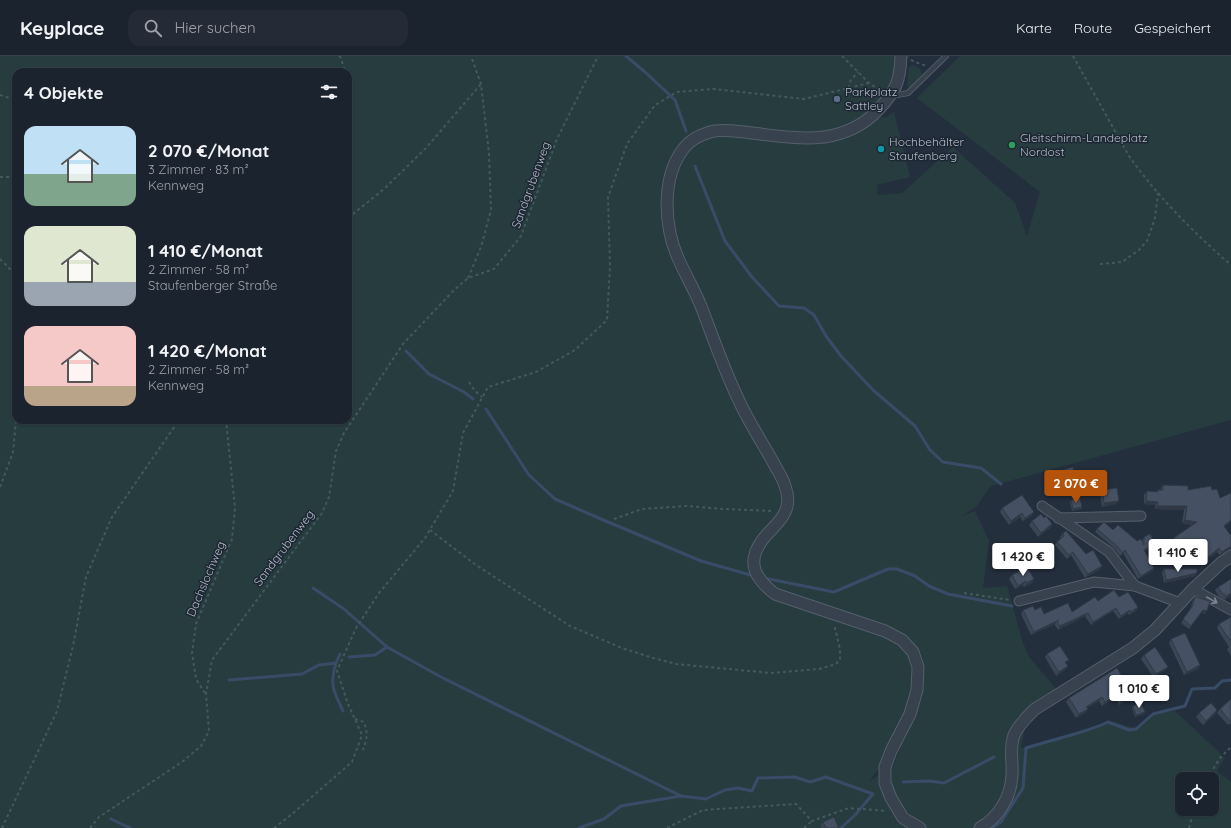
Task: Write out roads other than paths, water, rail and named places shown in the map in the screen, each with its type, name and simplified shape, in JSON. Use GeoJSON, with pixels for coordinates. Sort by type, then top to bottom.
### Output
{"type":"FeatureCollection","features":[{"type":"Feature","properties":{"kind":"street"},"geometry":{"type":"LineString","coordinates":[[904,57],[897,85],[890,97],[865,122],[846,131],[824,137],[797,137],[730,131],[711,132],[696,138],[684,148],[674,167],[668,189],[667,213],[670,234],[678,258],[694,289],[727,374],[742,408],[784,484],[788,498],[785,511],[780,520],[761,542],[756,552],[754,562],[756,574],[763,584],[775,594],[885,631],[902,640],[913,652],[918,667],[917,690],[910,714],[891,751],[885,767],[885,783],[891,798],[903,818],[920,828]]}},
{"type":"Feature","properties":{"kind":"street"},"geometry":{"type":"LineString","coordinates":[[1042,506],[1109,552],[1135,586]]}},
{"type":"Feature","properties":{"kind":"street"},"geometry":{"type":"LineString","coordinates":[[1058,518],[1141,516]]}},
{"type":"Feature","properties":{"kind":"street"},"geometry":{"type":"LineString","coordinates":[[980,828],[988,823],[1002,808],[1010,792],[1011,754],[1014,736],[1023,720],[1035,708],[1133,648],[1155,630],[1193,589],[1221,563],[1231,556]]}},
{"type":"Feature","properties":{"kind":"street"},"geometry":{"type":"LineString","coordinates":[[1019,601],[1094,582],[1135,586],[1180,603]]}},
{"type":"Feature","properties":{"kind":"street"},"geometry":{"type":"LineString","coordinates":[[1193,589],[1231,610]]}},
{"type":"Feature","properties":{"kind":"lane"},"geometry":{"type":"LineString","coordinates":[[890,97],[908,93],[946,56]]}},
{"type":"Feature","properties":{"kind":"waterway"},"geometry":{"type":"LineString","coordinates":[[626,56],[675,100],[686,131]]}},
{"type":"Feature","properties":{"kind":"waterway"},"geometry":{"type":"LineString","coordinates":[[695,166],[725,241],[752,277],[779,306],[804,308],[814,315],[826,336],[841,356],[873,390],[915,426],[930,450],[943,462],[981,468],[1001,484]]}},
{"type":"Feature","properties":{"kind":"waterway"},"geometry":{"type":"LineString","coordinates":[[406,351],[429,374],[464,392],[473,399]]}},
{"type":"Feature","properties":{"kind":"waterway"},"geometry":{"type":"LineString","coordinates":[[486,409],[529,475],[555,499],[701,561],[754,576]]}},
{"type":"Feature","properties":{"kind":"waterway"},"geometry":{"type":"LineString","coordinates":[[764,578],[834,592],[888,569],[897,569],[915,576],[929,586],[948,594],[1012,606]]}},
{"type":"Feature","properties":{"kind":"waterway"},"geometry":{"type":"LineString","coordinates":[[313,588],[344,609],[387,647]]}},
{"type":"Feature","properties":{"kind":"waterway"},"geometry":{"type":"LineString","coordinates":[[349,657],[375,655],[387,647],[441,677],[681,796]]}},
{"type":"Feature","properties":{"kind":"waterway"},"geometry":{"type":"LineString","coordinates":[[229,680],[302,674],[319,665],[336,663],[340,654]]}},
{"type":"Feature","properties":{"kind":"waterway"},"geometry":{"type":"LineString","coordinates":[[336,663],[333,683],[337,699],[343,711]]}},
{"type":"Feature","properties":{"kind":"waterway"},"geometry":{"type":"LineString","coordinates":[[992,828],[1001,822],[1023,788],[1026,748],[1078,733],[1108,722],[1129,730],[1136,729],[1153,714],[1185,706],[1192,689],[1215,688],[1222,681],[1231,680]]}},
{"type":"Feature","properties":{"kind":"waterway"},"geometry":{"type":"LineString","coordinates":[[903,782],[930,781],[944,783],[994,757]]}},
{"type":"Feature","properties":{"kind":"waterway"},"geometry":{"type":"LineString","coordinates":[[579,828],[604,819],[621,806],[681,796],[706,799],[725,790],[738,788],[752,791],[758,778],[795,777],[810,782],[826,777],[873,794],[855,815],[841,828]]}},
{"type":"Feature","properties":{"kind":"waterway"},"geometry":{"type":"LineString","coordinates":[[111,819],[130,828]]}},
{"type":"Feature","properties":{"kind":"place","name":"Parkplatz Sattley"},"geometry":{"type":"Point","coordinates":[837,99]}},
{"type":"Feature","properties":{"kind":"place","name":"Gleitschirm-Landeplatz Nordost"},"geometry":{"type":"Point","coordinates":[1012,145]}},
{"type":"Feature","properties":{"kind":"place","name":"Hochbehälter Staufenberg"},"geometry":{"type":"Point","coordinates":[881,149]}}]}
